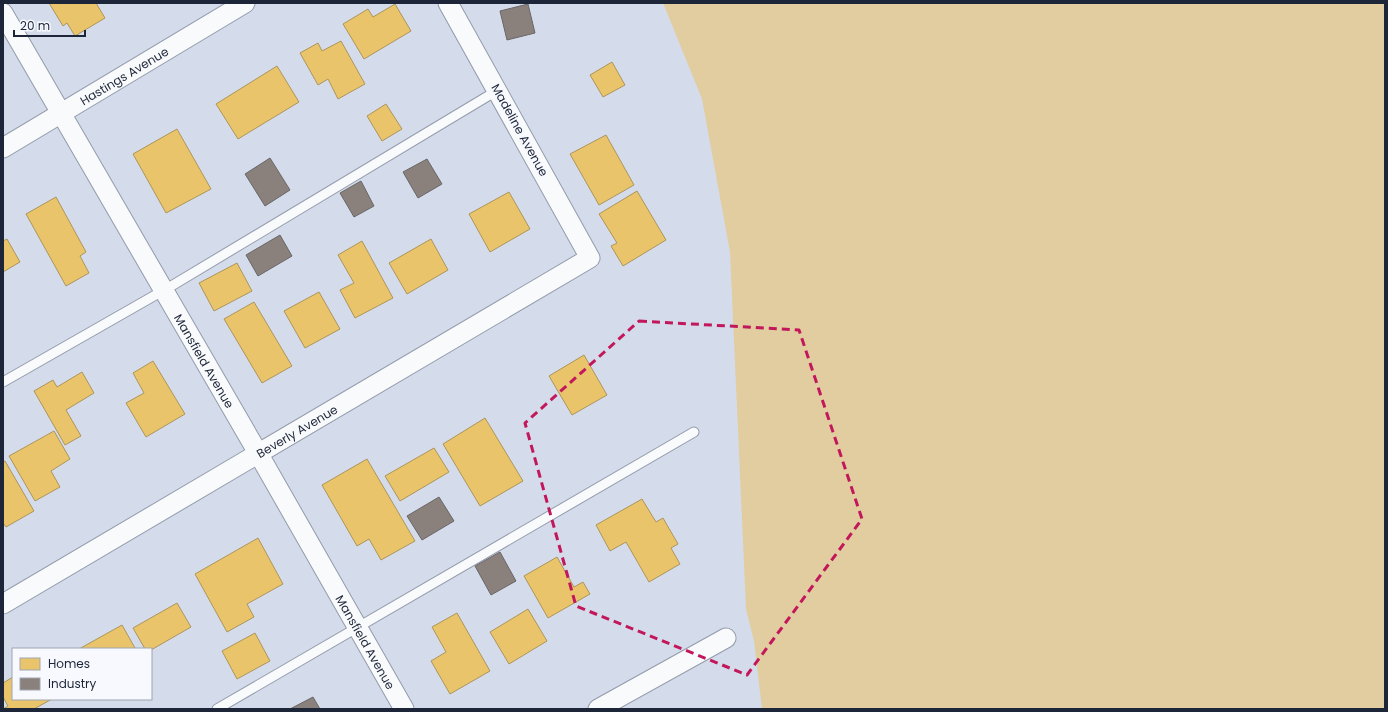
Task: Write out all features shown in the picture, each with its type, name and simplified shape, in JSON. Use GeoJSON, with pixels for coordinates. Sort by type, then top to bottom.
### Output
{"type":"FeatureCollection","features":[{"type":"Feature","properties":{"kind":"street","name":"Hastings Avenue"},"geometry":{"type":"LineString","coordinates":[[3,148],[245,3]]}},
{"type":"Feature","properties":{"kind":"street","name":"Madeline Avenue"},"geometry":{"type":"LineString","coordinates":[[448,3],[498,90],[590,258]]}},
{"type":"Feature","properties":{"kind":"street","name":"Mansfield Avenue"},"geometry":{"type":"LineString","coordinates":[[3,13],[258,453],[404,709]]}},
{"type":"Feature","properties":{"kind":"street","name":"Beverly Avenue"},"geometry":{"type":"LineString","coordinates":[[3,604],[590,258]]}},
{"type":"Feature","properties":{"kind":"street"},"geometry":{"type":"LineString","coordinates":[[598,709],[726,638]]}},
{"type":"Feature","properties":{"kind":"lane"},"geometry":{"type":"LineString","coordinates":[[3,382],[164,290],[498,90]]}},
{"type":"Feature","properties":{"kind":"lane"},"geometry":{"type":"LineString","coordinates":[[217,709],[694,432]]}},
{"type":"Feature","properties":{"kind":"highlighted area"},"geometry":{"type":"Polygon","coordinates":[[[639,321],[799,330],[862,519],[747,675],[576,606],[525,423],[639,321]]]}},
{"type":"Feature","properties":{"kind":"shaded area"},"geometry":{"type":"Polygon","coordinates":[[[663,3],[1385,3],[1385,709],[762,709],[754,641],[746,609],[730,252],[702,99],[663,3]]]}},
{"type":"Feature","properties":{"kind":"building: Homes"},"geometry":{"type":"Polygon","coordinates":[[[49,3],[96,3],[105,18],[75,36],[67,23],[63,26],[49,3]]]}},
{"type":"Feature","properties":{"kind":"building: Homes"},"geometry":{"type":"Polygon","coordinates":[[[395,4],[411,31],[364,59],[343,24],[368,9],[373,17],[395,4]]]}},
{"type":"Feature","properties":{"kind":"building: Homes"},"geometry":{"type":"Polygon","coordinates":[[[341,41],[365,84],[338,99],[328,79],[318,85],[300,53],[318,43],[322,51],[341,41]]]}},
{"type":"Feature","properties":{"kind":"building: Homes"},"geometry":{"type":"Polygon","coordinates":[[[612,62],[625,85],[603,97],[590,75],[612,62]]]}},
{"type":"Feature","properties":{"kind":"building: Homes"},"geometry":{"type":"Polygon","coordinates":[[[277,66],[299,102],[238,139],[216,104],[277,66]]]}},
{"type":"Feature","properties":{"kind":"building: Homes"},"geometry":{"type":"Polygon","coordinates":[[[386,104],[402,129],[382,141],[367,116],[386,104]]]}},
{"type":"Feature","properties":{"kind":"building: Homes"},"geometry":{"type":"Polygon","coordinates":[[[177,129],[211,189],[166,213],[133,154],[177,129]]]}},
{"type":"Feature","properties":{"kind":"building: Homes"},"geometry":{"type":"Polygon","coordinates":[[[606,135],[634,185],[599,205],[570,154],[606,135]]]}},
{"type":"Feature","properties":{"kind":"building: Homes"},"geometry":{"type":"Polygon","coordinates":[[[637,191],[666,240],[623,266],[611,246],[617,243],[599,214],[637,191]]]}},
{"type":"Feature","properties":{"kind":"building: Homes"},"geometry":{"type":"Polygon","coordinates":[[[509,192],[530,229],[490,252],[469,214],[509,192]]]}},
{"type":"Feature","properties":{"kind":"building: Homes"},"geometry":{"type":"Polygon","coordinates":[[[56,197],[86,252],[80,256],[89,273],[66,286],[26,214],[56,197]]]}},
{"type":"Feature","properties":{"kind":"building: Homes"},"geometry":{"type":"Polygon","coordinates":[[[7,239],[20,262],[3,272],[3,241],[7,239]]]}},
{"type":"Feature","properties":{"kind":"building: Homes"},"geometry":{"type":"Polygon","coordinates":[[[431,239],[448,270],[407,294],[389,263],[431,239]]]}},
{"type":"Feature","properties":{"kind":"building: Homes"},"geometry":{"type":"Polygon","coordinates":[[[362,241],[393,298],[355,318],[340,290],[354,283],[338,255],[362,241]]]}},
{"type":"Feature","properties":{"kind":"building: Homes"},"geometry":{"type":"Polygon","coordinates":[[[237,263],[252,291],[214,311],[199,283],[237,263]]]}},
{"type":"Feature","properties":{"kind":"building: Homes"},"geometry":{"type":"Polygon","coordinates":[[[319,292],[340,329],[305,348],[284,311],[319,292]]]}},
{"type":"Feature","properties":{"kind":"building: Homes"},"geometry":{"type":"Polygon","coordinates":[[[254,302],[292,366],[262,383],[224,319],[254,302]]]}},
{"type":"Feature","properties":{"kind":"building: Homes"},"geometry":{"type":"Polygon","coordinates":[[[584,355],[607,395],[572,415],[549,376],[584,355]]]}},
{"type":"Feature","properties":{"kind":"building: Homes"},"geometry":{"type":"Polygon","coordinates":[[[153,361],[185,414],[146,437],[126,403],[144,393],[133,373],[153,361]]]}},
{"type":"Feature","properties":{"kind":"building: Homes"},"geometry":{"type":"Polygon","coordinates":[[[82,372],[94,393],[66,410],[81,436],[65,445],[34,391],[53,380],[57,387],[82,372]]]}},
{"type":"Feature","properties":{"kind":"building: Homes"},"geometry":{"type":"Polygon","coordinates":[[[485,418],[523,481],[480,506],[443,444],[485,418]]]}},
{"type":"Feature","properties":{"kind":"building: Homes"},"geometry":{"type":"Polygon","coordinates":[[[54,431],[70,459],[51,471],[60,487],[35,501],[9,456],[54,431]]]}},
{"type":"Feature","properties":{"kind":"building: Homes"},"geometry":{"type":"Polygon","coordinates":[[[434,448],[449,472],[400,501],[385,476],[434,448]]]}},
{"type":"Feature","properties":{"kind":"building: Homes"},"geometry":{"type":"Polygon","coordinates":[[[367,459],[415,541],[381,560],[369,539],[357,546],[322,485],[367,459]]]}},
{"type":"Feature","properties":{"kind":"building: Homes"},"geometry":{"type":"Polygon","coordinates":[[[5,461],[34,511],[6,527],[3,523],[3,462],[5,461]]]}},
{"type":"Feature","properties":{"kind":"building: Homes"},"geometry":{"type":"Polygon","coordinates":[[[642,499],[656,522],[663,518],[678,544],[671,548],[680,564],[649,582],[626,542],[610,551],[596,525],[642,499]]]}},
{"type":"Feature","properties":{"kind":"building: Homes"},"geometry":{"type":"Polygon","coordinates":[[[258,538],[283,584],[247,604],[254,617],[227,632],[195,574],[258,538]]]}},
{"type":"Feature","properties":{"kind":"building: Homes"},"geometry":{"type":"Polygon","coordinates":[[[557,557],[574,587],[583,582],[590,594],[548,618],[524,576],[557,557]]]}},
{"type":"Feature","properties":{"kind":"building: Homes"},"geometry":{"type":"Polygon","coordinates":[[[177,603],[191,627],[152,649],[152,648],[144,648],[133,628],[177,603]]]}},
{"type":"Feature","properties":{"kind":"building: Homes"},"geometry":{"type":"Polygon","coordinates":[[[528,609],[547,641],[509,664],[490,632],[528,609]]]}},
{"type":"Feature","properties":{"kind":"building: Homes"},"geometry":{"type":"Polygon","coordinates":[[[457,613],[490,671],[450,694],[431,661],[446,652],[432,627],[457,613]]]}},
{"type":"Feature","properties":{"kind":"building: Homes"},"geometry":{"type":"Polygon","coordinates":[[[122,625],[135,648],[81,648],[122,625]]]}},
{"type":"Feature","properties":{"kind":"building: Homes"},"geometry":{"type":"Polygon","coordinates":[[[255,633],[270,661],[237,679],[222,651],[255,633]]]}},
{"type":"Feature","properties":{"kind":"building: Homes"},"geometry":{"type":"Polygon","coordinates":[[[12,678],[12,700],[50,700],[34,709],[3,709],[8,706],[3,697],[3,683],[12,678]]]}},
{"type":"Feature","properties":{"kind":"building: Industry"},"geometry":{"type":"Polygon","coordinates":[[[528,4],[535,33],[507,40],[500,11],[528,4]]]}},
{"type":"Feature","properties":{"kind":"building: Industry"},"geometry":{"type":"Polygon","coordinates":[[[270,158],[290,190],[265,206],[245,174],[270,158]]]}},
{"type":"Feature","properties":{"kind":"building: Industry"},"geometry":{"type":"Polygon","coordinates":[[[427,159],[442,184],[418,198],[403,172],[427,159]]]}},
{"type":"Feature","properties":{"kind":"building: Industry"},"geometry":{"type":"Polygon","coordinates":[[[361,181],[374,206],[354,217],[340,193],[361,181]]]}},
{"type":"Feature","properties":{"kind":"building: Industry"},"geometry":{"type":"Polygon","coordinates":[[[280,235],[292,256],[258,276],[246,255],[280,235]]]}},
{"type":"Feature","properties":{"kind":"building: Industry"},"geometry":{"type":"Polygon","coordinates":[[[439,497],[454,521],[422,540],[407,516],[439,497]]]}},
{"type":"Feature","properties":{"kind":"building: Industry"},"geometry":{"type":"Polygon","coordinates":[[[500,552],[516,581],[491,595],[475,566],[500,552]]]}},
{"type":"Feature","properties":{"kind":"building: Industry"},"geometry":{"type":"Polygon","coordinates":[[[313,697],[320,709],[290,709],[313,697]]]}}]}
